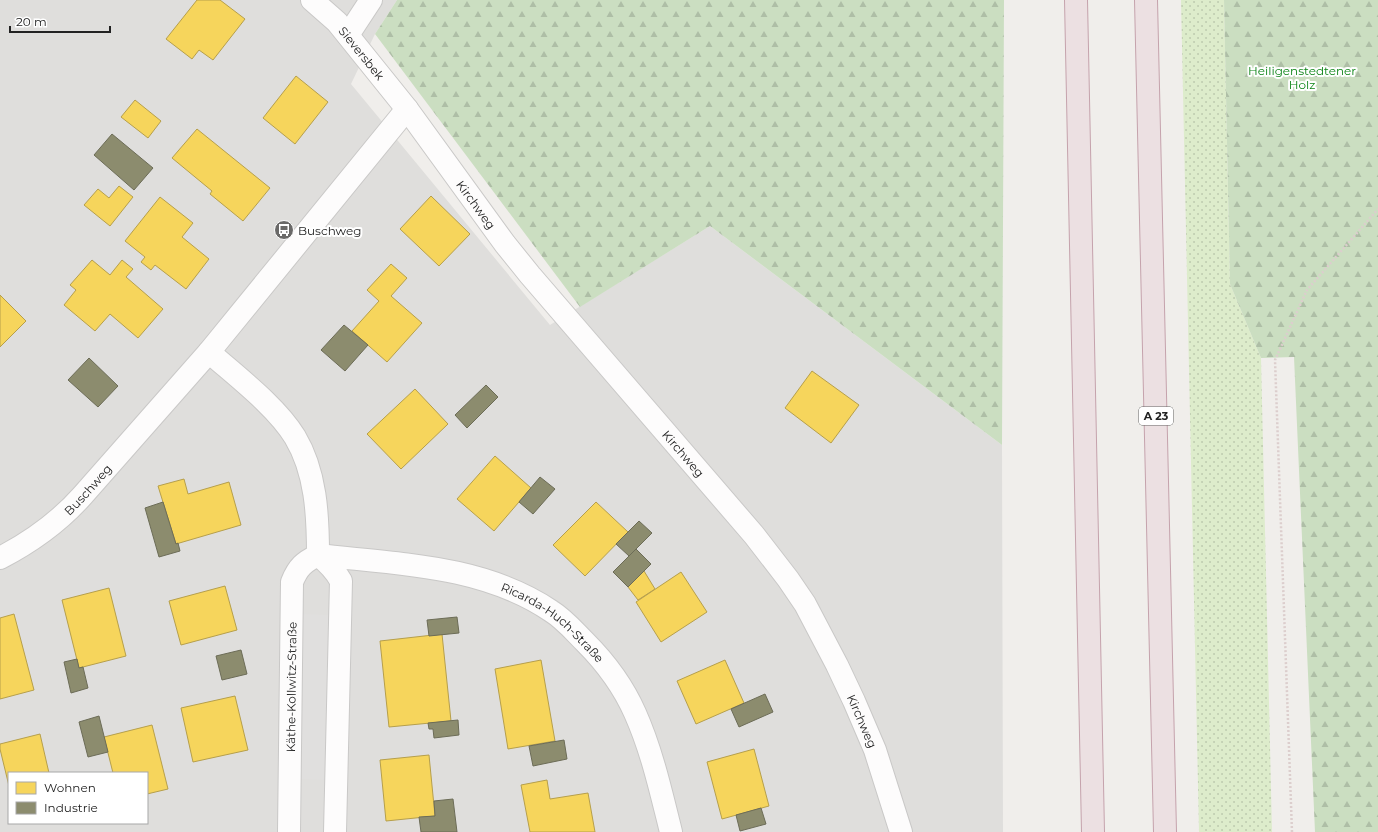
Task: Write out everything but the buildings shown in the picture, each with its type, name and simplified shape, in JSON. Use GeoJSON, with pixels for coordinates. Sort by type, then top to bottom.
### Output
{"type":"FeatureCollection","features":[{"type":"Feature","properties":{"kind":"highway"},"geometry":{"type":"LineString","coordinates":[[1076,0],[1093,832]]}},
{"type":"Feature","properties":{"kind":"highway","name":"A 23"},"geometry":{"type":"LineString","coordinates":[[1146,0],[1165,832]]}},
{"type":"Feature","properties":{"kind":"street","name":"Sieversbek"},"geometry":{"type":"LineString","coordinates":[[312,0],[337,22],[407,109]]}},
{"type":"Feature","properties":{"kind":"street"},"geometry":{"type":"LineString","coordinates":[[348,36],[371,0]]}},
{"type":"Feature","properties":{"kind":"street","name":"Buschweg"},"geometry":{"type":"LineString","coordinates":[[0,558],[30,540],[76,503],[209,352],[407,109]]}},
{"type":"Feature","properties":{"kind":"street","name":"Kirchweg"},"geometry":{"type":"LineString","coordinates":[[407,109],[505,244],[525,269],[754,534],[788,578],[805,604],[854,701],[875,750],[901,832]]}},
{"type":"Feature","properties":{"kind":"street"},"geometry":{"type":"LineString","coordinates":[[209,352],[275,412],[295,437],[310,474],[318,528],[318,555],[329,563],[337,573],[340,581],[335,832]]}},
{"type":"Feature","properties":{"kind":"street","name":"Käthe-Kollwitz-Straße"},"geometry":{"type":"LineString","coordinates":[[289,832],[292,582],[296,571],[306,562],[318,555]]}},
{"type":"Feature","properties":{"kind":"street","name":"Ricarda-Huch-Straße"},"geometry":{"type":"LineString","coordinates":[[318,555],[436,568],[477,578],[501,586],[536,602],[553,612],[570,627],[607,665],[620,684],[635,712],[646,741],[671,832]]}},
{"type":"Feature","properties":{"kind":"path"},"geometry":{"type":"LineString","coordinates":[[1292,832],[1275,360],[1307,290],[1378,209]]}},
{"type":"Feature","properties":{"kind":"shaded area"},"geometry":{"type":"Polygon","coordinates":[[[0,0],[397,0],[375,34],[351,84],[550,325],[710,226],[1002,445],[1003,832],[0,832],[0,0]]]}},
{"type":"Feature","properties":{"kind":"shaded area"},"geometry":{"type":"Polygon","coordinates":[[[302,614],[329,615],[326,780],[299,779],[302,614]]]}},
{"type":"Feature","properties":{"kind":"green space"},"geometry":{"type":"Polygon","coordinates":[[[397,0],[1004,0],[1002,445],[710,226],[580,307],[375,34],[397,0]]]}},
{"type":"Feature","properties":{"kind":"green space"},"geometry":{"type":"Polygon","coordinates":[[[1181,0],[1224,0],[1230,284],[1261,358],[1272,832],[1199,832],[1181,0]]]}},
{"type":"Feature","properties":{"kind":"green space","name":"Heiligenstedtener Holz"},"geometry":{"type":"Polygon","coordinates":[[[1224,0],[1378,0],[1378,832],[1315,832],[1294,357],[1261,358],[1230,284],[1224,0]]]}},
{"type":"Feature","properties":{"kind":"place","name":"Buschweg"},"geometry":{"type":"Point","coordinates":[284,230]}}]}
